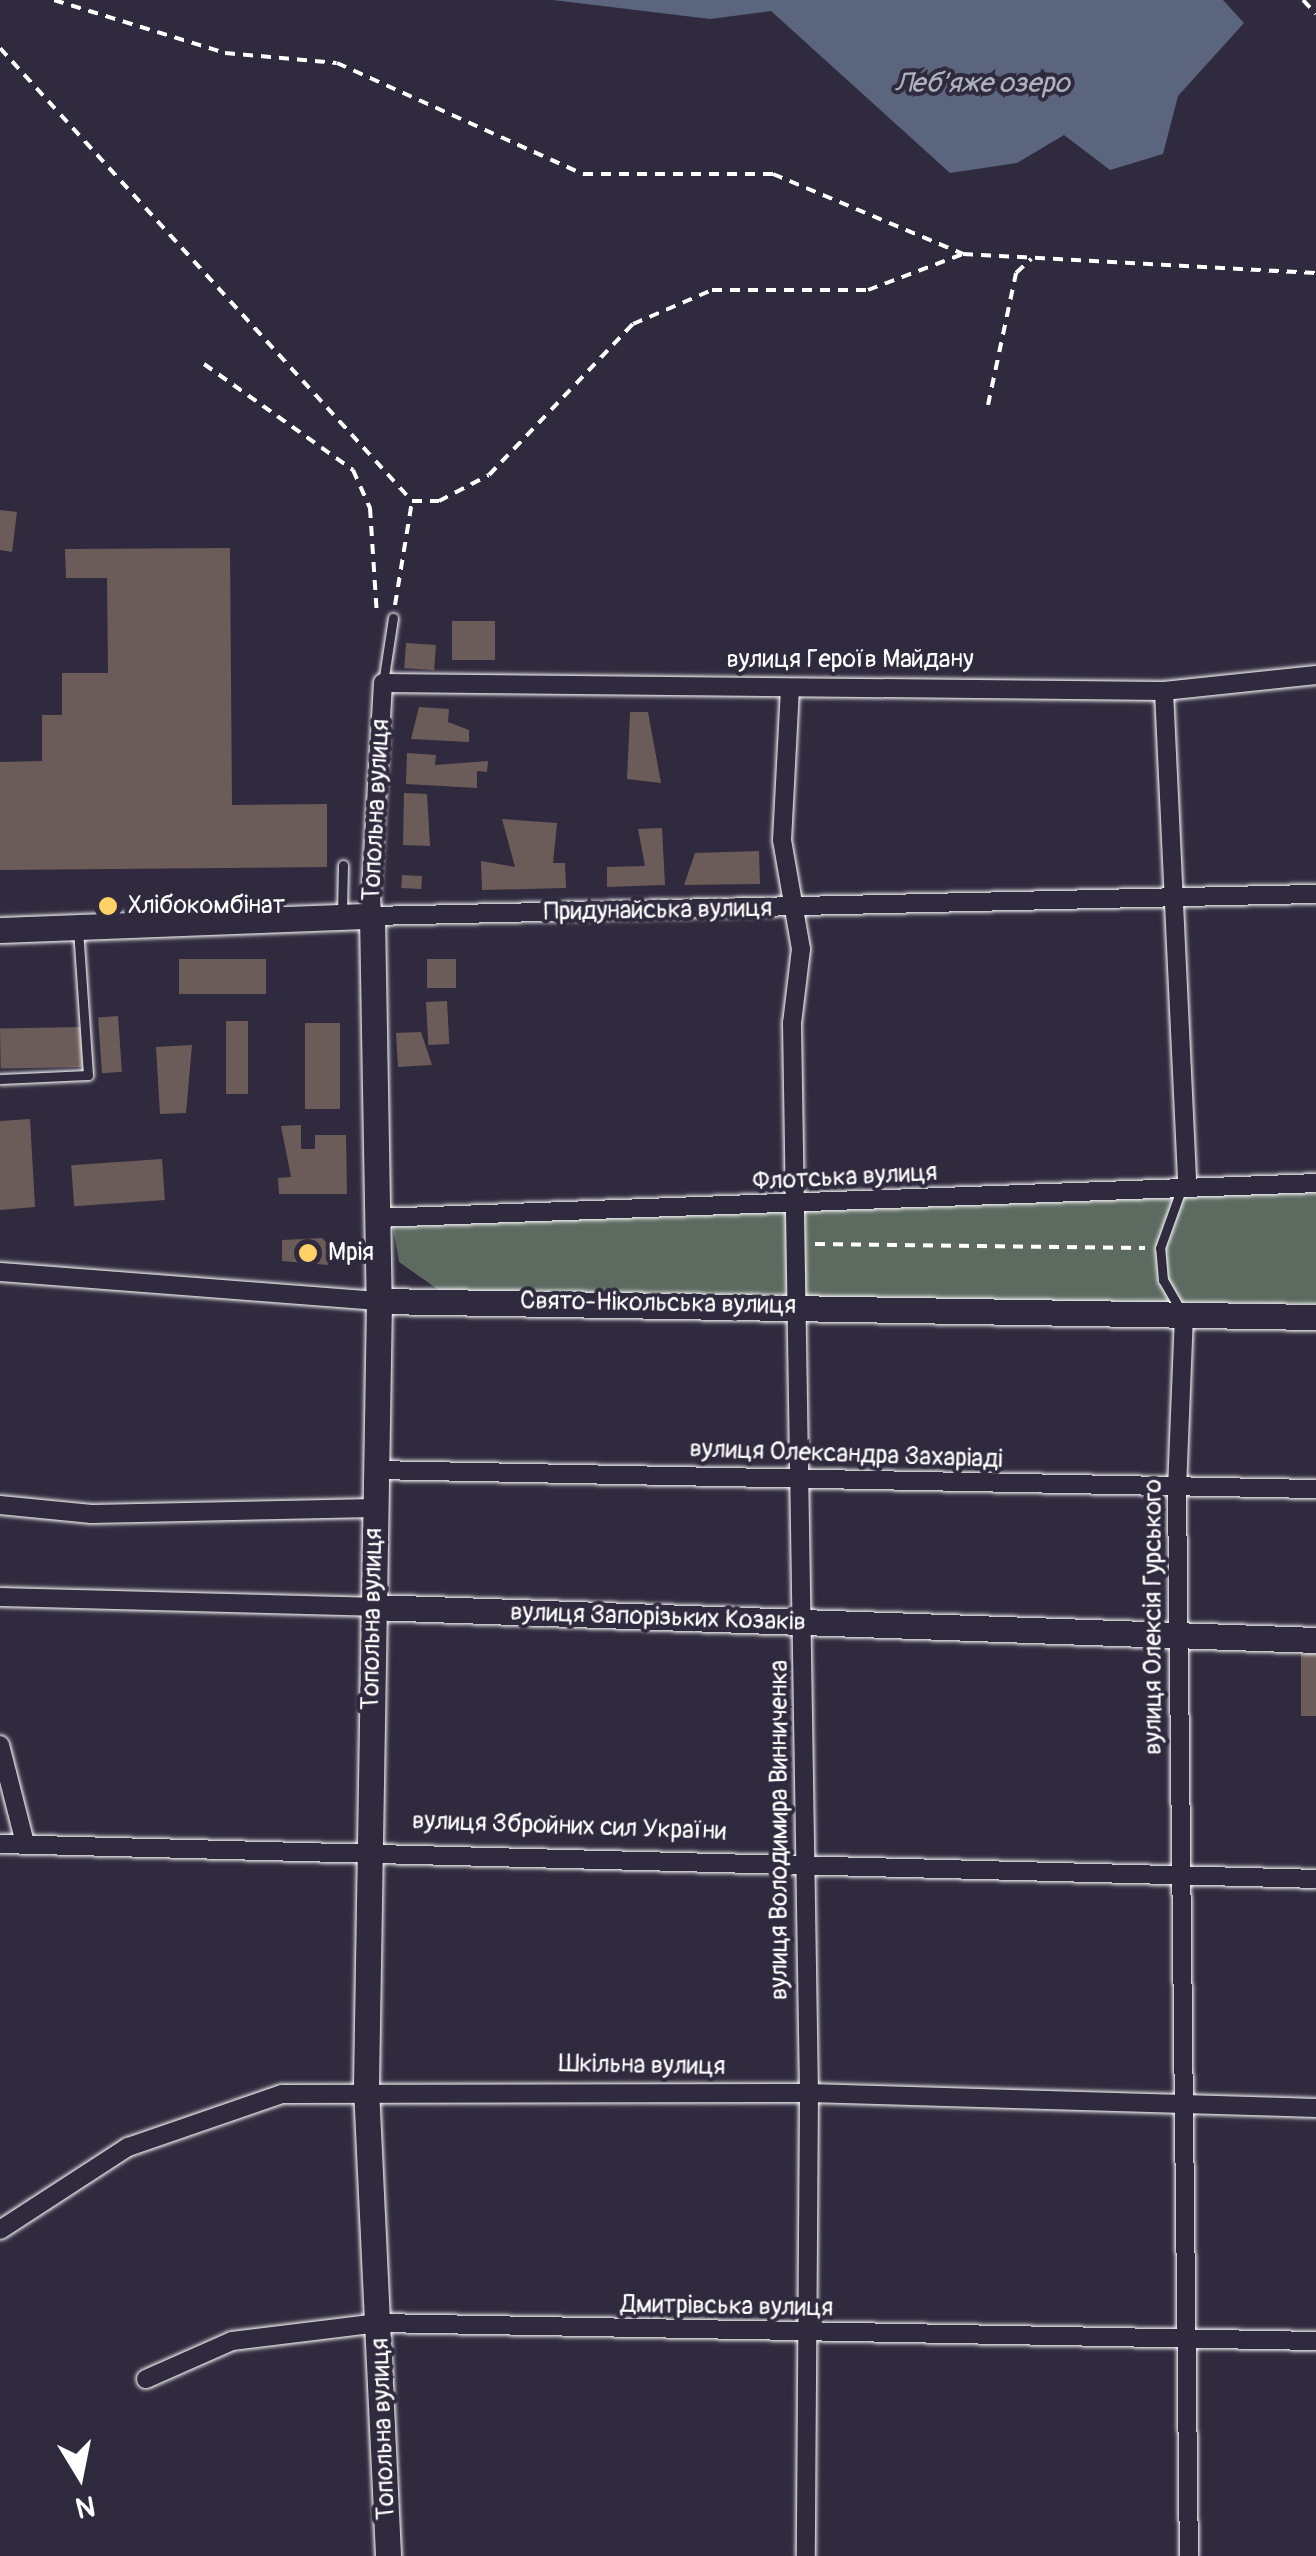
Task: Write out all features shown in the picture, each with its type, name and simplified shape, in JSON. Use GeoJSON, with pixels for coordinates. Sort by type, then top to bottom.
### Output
{"type":"FeatureCollection","features":[{"type":"Feature","properties":{"kind":"main road","name":"Придунайська вулиця"},"geometry":{"type":"LineString","coordinates":[[0,930],[372,916]]}},
{"type":"Feature","properties":{"kind":"main road","name":"Топольна вулиця"},"geometry":{"type":"LineString","coordinates":[[372,916],[380,1301],[366,2088],[388,2556]]}},
{"type":"Feature","properties":{"kind":"main road","name":"Свято-Нікольська вулиця"},"geometry":{"type":"LineString","coordinates":[[380,1301],[1316,1317]]}},
{"type":"Feature","properties":{"kind":"main road","name":"вулиця Запорізьких Козаків"},"geometry":{"type":"LineString","coordinates":[[372,1607],[1178,1640],[1316,1640]]}},
{"type":"Feature","properties":{"kind":"street","name":"вулиця Героїв Майдану"},"geometry":{"type":"LineString","coordinates":[[382,682],[790,688],[837,682],[1164,691],[1316,675]]}},
{"type":"Feature","properties":{"kind":"street","name":"Топольна вулиця"},"geometry":{"type":"LineString","coordinates":[[372,916],[382,682]]}},
{"type":"Feature","properties":{"kind":"street","name":"вулиця Володимира Винниченка"},"geometry":{"type":"LineString","coordinates":[[790,688],[782,840],[801,949],[793,1207],[804,1624],[802,1859],[809,2093],[804,2334],[806,2556]]}},
{"type":"Feature","properties":{"kind":"street"},"geometry":{"type":"LineString","coordinates":[[1164,691],[1186,1181]]}},
{"type":"Feature","properties":{"kind":"street","name":"Придунайська вулиця"},"geometry":{"type":"LineString","coordinates":[[372,916],[1316,894]]}},
{"type":"Feature","properties":{"kind":"street","name":"Флотська вулиця"},"geometry":{"type":"LineString","coordinates":[[377,1218],[793,1207],[1186,1181],[1316,1183]]}},
{"type":"Feature","properties":{"kind":"street","name":"Свято-Нікольська вулиця"},"geometry":{"type":"LineString","coordinates":[[0,1272],[380,1301]]}},
{"type":"Feature","properties":{"kind":"street","name":"вулиця Олексія Гурського"},"geometry":{"type":"LineString","coordinates":[[1184,1315],[1177,1490],[1189,2556]]}},
{"type":"Feature","properties":{"kind":"street","name":"вулиця Олександра Захаріаді"},"geometry":{"type":"LineString","coordinates":[[375,1470],[1177,1490],[1316,1489]]}},
{"type":"Feature","properties":{"kind":"street"},"geometry":{"type":"LineString","coordinates":[[0,1505],[92,1514],[374,1508]]}},
{"type":"Feature","properties":{"kind":"street","name":"вулиця Запорізьких Козаків"},"geometry":{"type":"LineString","coordinates":[[0,1597],[372,1607]]}},
{"type":"Feature","properties":{"kind":"street"},"geometry":{"type":"LineString","coordinates":[[0,1745],[24,1839]]}},
{"type":"Feature","properties":{"kind":"street","name":"вулиця Збройних сил України"},"geometry":{"type":"LineString","coordinates":[[0,1844],[24,1839],[371,1847],[802,1859],[1182,1878],[1316,1878]]}},
{"type":"Feature","properties":{"kind":"street","name":"Шкільна вулиця"},"geometry":{"type":"LineString","coordinates":[[0,2230],[128,2147],[282,2094],[366,2088],[809,2093],[1316,2108]]}},
{"type":"Feature","properties":{"kind":"street","name":"Дмитрівська вулиця"},"geometry":{"type":"LineString","coordinates":[[146,2379],[232,2340],[380,2322],[804,2334],[1316,2341]]}},
{"type":"Feature","properties":{"kind":"lane"},"geometry":{"type":"LineString","coordinates":[[382,682],[393,618]]}},
{"type":"Feature","properties":{"kind":"lane"},"geometry":{"type":"LineString","coordinates":[[342,916],[343,865]]}},
{"type":"Feature","properties":{"kind":"lane"},"geometry":{"type":"LineString","coordinates":[[0,1079],[88,1074],[78,925]]}},
{"type":"Feature","properties":{"kind":"lane"},"geometry":{"type":"LineString","coordinates":[[1160,1248],[1186,1181]]}},
{"type":"Feature","properties":{"kind":"lane","name":"вулиця Олексія Гурського"},"geometry":{"type":"LineString","coordinates":[[1160,1248],[1163,1280],[1184,1315]]}},
{"type":"Feature","properties":{"kind":"path"},"geometry":{"type":"LineString","coordinates":[[54,0],[208,49],[337,64],[584,174],[773,174],[963,254],[1316,273]]}},
{"type":"Feature","properties":{"kind":"path"},"geometry":{"type":"LineString","coordinates":[[1303,0],[1316,14]]}},
{"type":"Feature","properties":{"kind":"path"},"geometry":{"type":"LineString","coordinates":[[0,48],[412,501],[440,500],[489,475],[652,310],[712,290],[868,290],[963,254]]}},
{"type":"Feature","properties":{"kind":"path"},"geometry":{"type":"LineString","coordinates":[[988,405],[1016,272],[1031,259]]}},
{"type":"Feature","properties":{"kind":"path"},"geometry":{"type":"LineString","coordinates":[[204,364],[354,470],[370,508],[378,628],[389,638]]}},
{"type":"Feature","properties":{"kind":"path"},"geometry":{"type":"LineString","coordinates":[[393,618],[412,501]]}},
{"type":"Feature","properties":{"kind":"path"},"geometry":{"type":"LineString","coordinates":[[794,1244],[1160,1248]]}},
{"type":"Feature","properties":{"kind":"green space"},"geometry":{"type":"Polygon","coordinates":[[[1200,1190],[1316,1191],[1316,1304],[443,1293],[399,1262],[393,1227],[1200,1190]]]}},
{"type":"Feature","properties":{"kind":"water","name":"Леб’яже озеро"},"geometry":{"type":"Polygon","coordinates":[[[553,0],[1223,0],[1244,23],[1178,96],[1163,154],[1110,170],[1064,135],[1017,163],[950,173],[771,11],[710,19],[553,0]]]}},
{"type":"Feature","properties":{"kind":"building"},"geometry":{"type":"Polygon","coordinates":[[[0,510],[17,512],[12,552],[0,550],[0,510]]]}},
{"type":"Feature","properties":{"kind":"building"},"geometry":{"type":"Polygon","coordinates":[[[230,548],[232,805],[327,804],[327,867],[0,870],[0,762],[42,761],[42,715],[62,715],[62,673],[108,673],[107,578],[66,578],[65,549],[230,548]]]}},
{"type":"Feature","properties":{"kind":"building"},"geometry":{"type":"Polygon","coordinates":[[[452,621],[495,621],[495,660],[452,660],[452,621]]]}},
{"type":"Feature","properties":{"kind":"building"},"geometry":{"type":"Polygon","coordinates":[[[406,643],[436,645],[434,670],[404,668],[406,643]]]}},
{"type":"Feature","properties":{"kind":"building"},"geometry":{"type":"Polygon","coordinates":[[[419,707],[449,709],[448,722],[469,730],[469,742],[411,739],[419,707]]]}},
{"type":"Feature","properties":{"kind":"building"},"geometry":{"type":"Polygon","coordinates":[[[630,712],[648,712],[661,783],[627,779],[630,712]]]}},
{"type":"Feature","properties":{"kind":"building"},"geometry":{"type":"Polygon","coordinates":[[[407,753],[436,755],[435,765],[488,761],[487,772],[477,771],[477,788],[406,784],[407,753]]]}},
{"type":"Feature","properties":{"kind":"building"},"geometry":{"type":"Polygon","coordinates":[[[404,793],[427,794],[430,846],[403,845],[404,793]]]}},
{"type":"Feature","properties":{"kind":"building"},"geometry":{"type":"Polygon","coordinates":[[[502,819],[557,823],[553,863],[565,863],[566,888],[482,890],[481,861],[515,867],[502,819]]]}},
{"type":"Feature","properties":{"kind":"building"},"geometry":{"type":"Polygon","coordinates":[[[662,828],[665,885],[607,887],[607,867],[645,866],[638,829],[662,828]]]}},
{"type":"Feature","properties":{"kind":"building"},"geometry":{"type":"Polygon","coordinates":[[[759,851],[760,884],[684,885],[695,853],[759,851]]]}},
{"type":"Feature","properties":{"kind":"building"},"geometry":{"type":"Polygon","coordinates":[[[402,875],[422,876],[421,889],[401,888],[402,875]]]}},
{"type":"Feature","properties":{"kind":"building"},"geometry":{"type":"Polygon","coordinates":[[[179,959],[266,959],[266,994],[179,994],[179,959]]]}},
{"type":"Feature","properties":{"kind":"building"},"geometry":{"type":"Polygon","coordinates":[[[427,959],[456,959],[456,988],[427,988],[427,959]]]}},
{"type":"Feature","properties":{"kind":"building"},"geometry":{"type":"Polygon","coordinates":[[[447,1001],[449,1044],[428,1045],[426,1002],[447,1001]]]}},
{"type":"Feature","properties":{"kind":"building"},"geometry":{"type":"Polygon","coordinates":[[[118,1016],[122,1072],[102,1073],[98,1017],[118,1016]]]}},
{"type":"Feature","properties":{"kind":"building"},"geometry":{"type":"Polygon","coordinates":[[[226,1021],[248,1021],[248,1094],[226,1094],[226,1021]]]}},
{"type":"Feature","properties":{"kind":"building"},"geometry":{"type":"Polygon","coordinates":[[[305,1023],[340,1023],[340,1109],[305,1109],[305,1023]]]}},
{"type":"Feature","properties":{"kind":"building"},"geometry":{"type":"Polygon","coordinates":[[[82,1027],[83,1067],[1,1068],[0,1028],[82,1027]]]}},
{"type":"Feature","properties":{"kind":"building"},"geometry":{"type":"Polygon","coordinates":[[[421,1032],[432,1065],[398,1067],[396,1033],[421,1032]]]}},
{"type":"Feature","properties":{"kind":"building"},"geometry":{"type":"Polygon","coordinates":[[[192,1045],[186,1113],[160,1114],[156,1047],[192,1045]]]}},
{"type":"Feature","properties":{"kind":"building"},"geometry":{"type":"Polygon","coordinates":[[[30,1119],[35,1207],[0,1210],[0,1121],[30,1119]]]}},
{"type":"Feature","properties":{"kind":"building"},"geometry":{"type":"Polygon","coordinates":[[[301,1125],[301,1149],[315,1149],[315,1135],[346,1135],[347,1194],[279,1194],[278,1178],[291,1177],[281,1126],[301,1125]]]}},
{"type":"Feature","properties":{"kind":"building"},"geometry":{"type":"Polygon","coordinates":[[[162,1159],[165,1200],[74,1206],[71,1165],[162,1159]]]}},
{"type":"Feature","properties":{"kind":"building","name":"Мрія"},"geometry":{"type":"Polygon","coordinates":[[[322,1238],[334,1250],[328,1265],[282,1261],[282,1240],[322,1238]]]}},
{"type":"Feature","properties":{"kind":"building"},"geometry":{"type":"Polygon","coordinates":[[[1301,1654],[1316,1654],[1316,1716],[1301,1716],[1301,1654]]]}},
{"type":"Feature","properties":{"kind":"place","name":"Хлібокомбінат"},"geometry":{"type":"Point","coordinates":[108,906]}},
{"type":"Feature","properties":{"kind":"place","name":"Мрія"},"geometry":{"type":"Point","coordinates":[308,1253]}}]}
